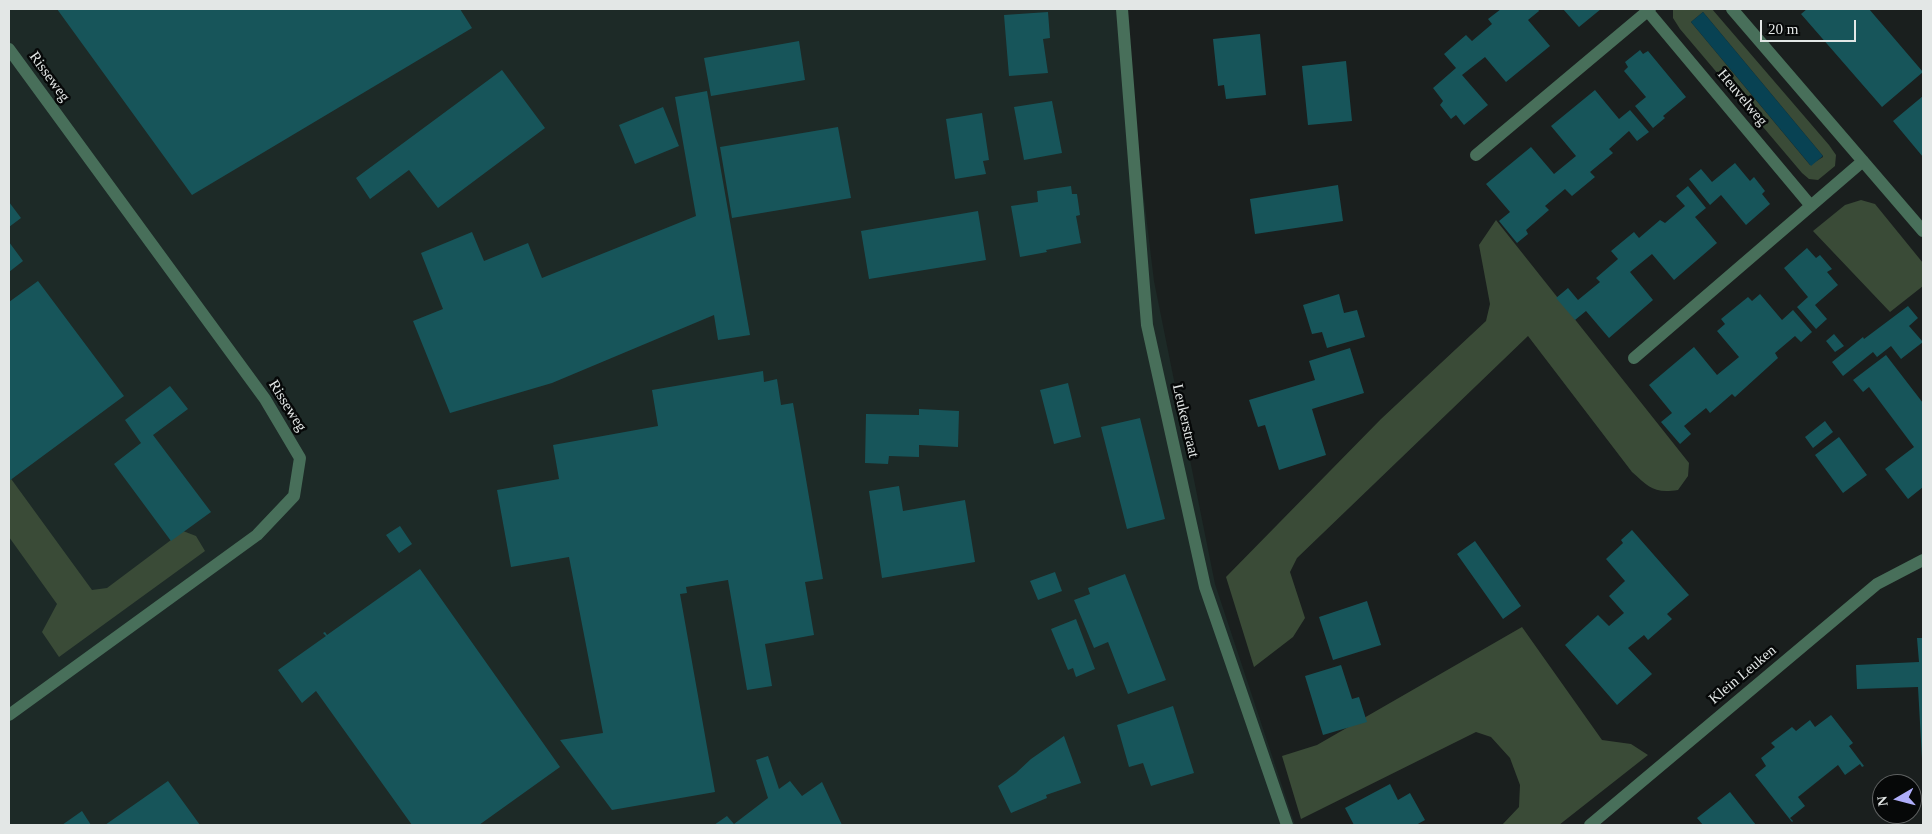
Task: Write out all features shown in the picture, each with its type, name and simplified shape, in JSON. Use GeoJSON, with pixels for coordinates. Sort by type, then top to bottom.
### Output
{"type":"FeatureCollection","features":[{"type":"Feature","properties":{"kind":"street","name":"Leukerstraat"},"geometry":{"type":"LineString","coordinates":[[1122,9],[1147,325],[1205,587],[1287,825]]}},
{"type":"Feature","properties":{"kind":"street"},"geometry":{"type":"LineString","coordinates":[[1732,9],[1923,231]]}},
{"type":"Feature","properties":{"kind":"street","name":"Heuvelweg"},"geometry":{"type":"LineString","coordinates":[[1476,155],[1648,10],[1811,206]]}},
{"type":"Feature","properties":{"kind":"street","name":"Risseweg"},"geometry":{"type":"LineString","coordinates":[[9,49],[265,399],[300,458],[294,496],[257,535],[9,715]]}},
{"type":"Feature","properties":{"kind":"street"},"geometry":{"type":"LineString","coordinates":[[1634,358],[1863,161]]}},
{"type":"Feature","properties":{"kind":"street","name":"Klein Leuken"},"geometry":{"type":"LineString","coordinates":[[1590,825],[1877,584],[1923,560]]}},
{"type":"Feature","properties":{"kind":"shaded area"},"geometry":{"type":"Polygon","coordinates":[[[9,9],[1121,9],[1154,281],[1215,584],[1295,825],[9,825],[9,9]]]}},
{"type":"Feature","properties":{"kind":"green space"},"geometry":{"type":"Polygon","coordinates":[[[1673,9],[1712,9],[1829,145],[1836,155],[1835,166],[1818,180],[1809,179],[1802,173],[1680,29],[1673,18],[1673,9]],[[1703,12],[1691,22],[1810,165],[1823,156],[1703,12]]]}},
{"type":"Feature","properties":{"kind":"green space"},"geometry":{"type":"Polygon","coordinates":[[[1861,200],[1875,204],[1923,263],[1923,286],[1890,312],[1813,231],[1845,205],[1861,200]]]}},
{"type":"Feature","properties":{"kind":"green space"},"geometry":{"type":"Polygon","coordinates":[[[1496,220],[1689,463],[1688,476],[1678,490],[1663,491],[1652,488],[1632,472],[1528,336],[1297,558],[1290,572],[1305,618],[1293,637],[1254,667],[1226,577],[1381,419],[1486,321],[1490,304],[1479,245],[1496,220]]]}},
{"type":"Feature","properties":{"kind":"green space"},"geometry":{"type":"Polygon","coordinates":[[[9,476],[92,590],[107,588],[183,531],[196,536],[205,551],[59,657],[42,632],[57,604],[9,537],[9,476]]]}},
{"type":"Feature","properties":{"kind":"green space"},"geometry":{"type":"Polygon","coordinates":[[[1522,627],[1602,740],[1631,744],[1648,755],[1559,825],[1502,825],[1519,807],[1520,785],[1510,758],[1491,737],[1476,732],[1301,819],[1282,756],[1317,745],[1522,627]]]}},
{"type":"Feature","properties":{"kind":"water"},"geometry":{"type":"Polygon","coordinates":[[[1703,12],[1823,156],[1811,166],[1691,22],[1703,12]]]}},
{"type":"Feature","properties":{"kind":"building"},"geometry":{"type":"Polygon","coordinates":[[[57,9],[460,9],[472,28],[192,195],[57,9]]]}},
{"type":"Feature","properties":{"kind":"building"},"geometry":{"type":"Polygon","coordinates":[[[1501,9],[1538,9],[1539,11],[1528,20],[1550,46],[1506,82],[1485,57],[1462,75],[1488,105],[1464,125],[1456,115],[1451,119],[1440,105],[1443,101],[1433,88],[1456,68],[1444,54],[1466,35],[1472,41],[1492,24],[1488,19],[1501,9]]]}},
{"type":"Feature","properties":{"kind":"building"},"geometry":{"type":"Polygon","coordinates":[[[1563,9],[1601,9],[1579,27],[1563,9]]]}},
{"type":"Feature","properties":{"kind":"building"},"geometry":{"type":"Polygon","coordinates":[[[1807,9],[1869,9],[1923,72],[1882,107],[1801,14],[1807,9]]]}},
{"type":"Feature","properties":{"kind":"building"},"geometry":{"type":"Polygon","coordinates":[[[1048,12],[1050,38],[1043,39],[1048,73],[1009,76],[1004,15],[1048,12]]]}},
{"type":"Feature","properties":{"kind":"building"},"geometry":{"type":"Polygon","coordinates":[[[1260,34],[1266,95],[1226,99],[1224,85],[1218,86],[1213,39],[1260,34]]]}},
{"type":"Feature","properties":{"kind":"building"},"geometry":{"type":"Polygon","coordinates":[[[799,41],[805,80],[711,96],[704,58],[799,41]]]}},
{"type":"Feature","properties":{"kind":"building"},"geometry":{"type":"Polygon","coordinates":[[[1640,50],[1643,54],[1648,51],[1686,97],[1663,116],[1665,118],[1653,128],[1635,106],[1646,97],[1624,71],[1628,67],[1625,62],[1640,50]]]}},
{"type":"Feature","properties":{"kind":"building"},"geometry":{"type":"Polygon","coordinates":[[[1346,61],[1352,121],[1308,125],[1302,66],[1346,61]]]}},
{"type":"Feature","properties":{"kind":"building"},"geometry":{"type":"Polygon","coordinates":[[[502,70],[545,128],[438,208],[409,170],[370,199],[356,178],[502,70]]]}},
{"type":"Feature","properties":{"kind":"building"},"geometry":{"type":"Polygon","coordinates":[[[1595,90],[1619,119],[1630,110],[1649,132],[1637,141],[1629,131],[1609,149],[1613,153],[1590,172],[1595,177],[1572,196],[1565,189],[1545,206],[1549,210],[1526,230],[1528,234],[1517,243],[1499,221],[1510,212],[1486,184],[1531,147],[1554,174],[1576,156],[1551,126],[1595,90]]]}},
{"type":"Feature","properties":{"kind":"building"},"geometry":{"type":"Polygon","coordinates":[[[707,91],[750,335],[718,340],[714,315],[552,383],[450,413],[413,321],[443,309],[421,253],[472,232],[484,261],[528,243],[542,278],[696,216],[675,97],[707,91]]]}},
{"type":"Feature","properties":{"kind":"building"},"geometry":{"type":"Polygon","coordinates":[[[1923,96],[1923,157],[1893,121],[1923,96]]]}},
{"type":"Feature","properties":{"kind":"building"},"geometry":{"type":"Polygon","coordinates":[[[1052,101],[1062,153],[1024,160],[1014,107],[1052,101]]]}},
{"type":"Feature","properties":{"kind":"building"},"geometry":{"type":"Polygon","coordinates":[[[663,107],[679,146],[635,164],[619,125],[663,107]]]}},
{"type":"Feature","properties":{"kind":"building"},"geometry":{"type":"Polygon","coordinates":[[[982,113],[989,160],[983,161],[986,174],[955,179],[946,119],[982,113]]]}},
{"type":"Feature","properties":{"kind":"building"},"geometry":{"type":"Polygon","coordinates":[[[838,127],[851,198],[732,218],[720,147],[838,127]]]}},
{"type":"Feature","properties":{"kind":"building"},"geometry":{"type":"Polygon","coordinates":[[[1735,163],[1750,181],[1754,177],[1765,191],[1762,194],[1770,204],[1746,225],[1721,195],[1710,205],[1689,179],[1701,169],[1712,182],[1735,163]]]}},
{"type":"Feature","properties":{"kind":"building"},"geometry":{"type":"Polygon","coordinates":[[[1338,185],[1343,221],[1255,234],[1250,199],[1338,185]]]}},
{"type":"Feature","properties":{"kind":"building"},"geometry":{"type":"Polygon","coordinates":[[[1071,186],[1072,194],[1077,194],[1080,215],[1076,216],[1081,243],[1020,257],[1011,206],[1038,202],[1037,191],[1071,186]]]}},
{"type":"Feature","properties":{"kind":"building"},"geometry":{"type":"Polygon","coordinates":[[[1688,186],[1706,208],[1695,217],[1717,243],[1674,280],[1652,254],[1630,272],[1653,300],[1609,338],[1586,311],[1575,320],[1556,298],[1568,288],[1578,300],[1600,282],[1596,278],[1618,259],[1611,251],[1634,232],[1639,238],[1660,220],[1665,223],[1685,206],[1676,196],[1688,186]]]}},
{"type":"Feature","properties":{"kind":"building"},"geometry":{"type":"Polygon","coordinates":[[[9,202],[21,218],[9,227],[9,202]]]}},
{"type":"Feature","properties":{"kind":"building"},"geometry":{"type":"Polygon","coordinates":[[[978,211],[986,260],[869,279],[861,231],[978,211]]]}},
{"type":"Feature","properties":{"kind":"building"},"geometry":{"type":"Polygon","coordinates":[[[9,242],[23,261],[9,272],[9,242]]]}},
{"type":"Feature","properties":{"kind":"building"},"geometry":{"type":"Polygon","coordinates":[[[1807,248],[1816,258],[1820,255],[1832,269],[1827,272],[1838,285],[1815,305],[1827,319],[1816,329],[1797,307],[1808,297],[1784,268],[1807,248]]]}},
{"type":"Feature","properties":{"kind":"building"},"geometry":{"type":"Polygon","coordinates":[[[38,281],[124,396],[9,481],[9,302],[38,281]]]}},
{"type":"Feature","properties":{"kind":"building"},"geometry":{"type":"Polygon","coordinates":[[[1339,294],[1344,313],[1357,310],[1365,337],[1327,348],[1322,332],[1312,334],[1303,305],[1339,294]]]}},
{"type":"Feature","properties":{"kind":"building"},"geometry":{"type":"Polygon","coordinates":[[[1760,294],[1782,320],[1793,310],[1812,332],[1801,342],[1795,336],[1775,353],[1778,358],[1735,397],[1732,394],[1710,413],[1706,408],[1684,426],[1691,434],[1680,444],[1661,422],[1672,413],[1649,385],[1694,347],[1717,375],[1739,357],[1717,331],[1725,324],[1721,319],[1748,297],[1752,301],[1760,294]]]}},
{"type":"Feature","properties":{"kind":"building"},"geometry":{"type":"Polygon","coordinates":[[[1908,306],[1918,318],[1909,326],[1923,342],[1901,359],[1891,346],[1877,357],[1873,352],[1843,376],[1832,362],[1863,337],[1864,339],[1908,306]]]}},
{"type":"Feature","properties":{"kind":"building"},"geometry":{"type":"Polygon","coordinates":[[[1834,334],[1844,346],[1835,352],[1826,341],[1834,334]]]}},
{"type":"Feature","properties":{"kind":"building"},"geometry":{"type":"Polygon","coordinates":[[[1350,348],[1364,393],[1312,409],[1326,455],[1279,470],[1265,425],[1258,427],[1249,400],[1315,380],[1309,361],[1350,348]]]}},
{"type":"Feature","properties":{"kind":"building"},"geometry":{"type":"Polygon","coordinates":[[[1886,355],[1923,403],[1923,487],[1908,499],[1885,469],[1914,447],[1869,387],[1863,392],[1853,380],[1886,355]]]}},
{"type":"Feature","properties":{"kind":"building"},"geometry":{"type":"Polygon","coordinates":[[[763,371],[764,382],[777,379],[781,405],[793,403],[823,579],[805,582],[814,635],[765,644],[772,686],[747,690],[728,580],[686,587],[687,593],[680,594],[715,792],[612,810],[560,740],[603,733],[569,557],[511,567],[497,490],[559,479],[553,445],[658,426],[652,390],[763,371]]]}},
{"type":"Feature","properties":{"kind":"building"},"geometry":{"type":"Polygon","coordinates":[[[1068,383],[1081,437],[1054,444],[1040,390],[1068,383]]]}},
{"type":"Feature","properties":{"kind":"building"},"geometry":{"type":"Polygon","coordinates":[[[170,386],[188,409],[153,435],[211,512],[171,541],[114,464],[141,443],[125,420],[170,386]]]}},
{"type":"Feature","properties":{"kind":"building"},"geometry":{"type":"Polygon","coordinates":[[[919,409],[959,411],[958,447],[919,445],[919,457],[889,456],[888,464],[865,463],[866,414],[919,415],[919,409]]]}},
{"type":"Feature","properties":{"kind":"building"},"geometry":{"type":"Polygon","coordinates":[[[1140,418],[1165,519],[1127,529],[1101,427],[1140,418]]]}},
{"type":"Feature","properties":{"kind":"building"},"geometry":{"type":"Polygon","coordinates":[[[1825,421],[1833,432],[1813,448],[1805,437],[1825,421]]]}},
{"type":"Feature","properties":{"kind":"building"},"geometry":{"type":"Polygon","coordinates":[[[1839,437],[1867,475],[1843,493],[1815,455],[1839,437]]]}},
{"type":"Feature","properties":{"kind":"building"},"geometry":{"type":"Polygon","coordinates":[[[899,486],[903,511],[965,500],[975,562],[882,578],[869,491],[899,486]]]}},
{"type":"Feature","properties":{"kind":"building"},"geometry":{"type":"Polygon","coordinates":[[[400,526],[412,544],[399,553],[386,535],[400,526]]]}},
{"type":"Feature","properties":{"kind":"building"},"geometry":{"type":"Polygon","coordinates":[[[1632,530],[1689,595],[1667,614],[1672,619],[1648,640],[1644,635],[1628,648],[1652,674],[1617,705],[1565,645],[1598,615],[1609,626],[1624,613],[1609,596],[1625,581],[1606,559],[1623,543],[1621,540],[1632,530]]]}},
{"type":"Feature","properties":{"kind":"building"},"geometry":{"type":"Polygon","coordinates":[[[1475,541],[1521,606],[1503,619],[1457,554],[1475,541]]]}},
{"type":"Feature","properties":{"kind":"building"},"geometry":{"type":"Polygon","coordinates":[[[420,569],[560,767],[479,825],[412,825],[316,691],[302,703],[278,670],[326,636],[323,633],[325,632],[327,635],[420,569]]]}},
{"type":"Feature","properties":{"kind":"building"},"geometry":{"type":"Polygon","coordinates":[[[1055,572],[1062,591],[1038,600],[1030,581],[1055,572]]]}},
{"type":"Feature","properties":{"kind":"building"},"geometry":{"type":"Polygon","coordinates":[[[1125,574],[1166,680],[1128,694],[1108,642],[1094,648],[1074,600],[1090,594],[1088,588],[1125,574]]]}},
{"type":"Feature","properties":{"kind":"building"},"geometry":{"type":"Polygon","coordinates":[[[1367,601],[1381,645],[1333,660],[1319,617],[1367,601]]]}},
{"type":"Feature","properties":{"kind":"building"},"geometry":{"type":"Polygon","coordinates":[[[1076,619],[1095,669],[1076,677],[1073,668],[1068,670],[1051,629],[1076,619]]]}},
{"type":"Feature","properties":{"kind":"building"},"geometry":{"type":"Polygon","coordinates":[[[1917,638],[1923,638],[1923,759],[1918,687],[1857,689],[1856,665],[1919,662],[1917,638]]]}},
{"type":"Feature","properties":{"kind":"building"},"geometry":{"type":"Polygon","coordinates":[[[1341,665],[1352,699],[1359,697],[1367,722],[1323,735],[1305,676],[1341,665]]]}},
{"type":"Feature","properties":{"kind":"building"},"geometry":{"type":"Polygon","coordinates":[[[1173,706],[1194,773],[1151,786],[1143,763],[1129,767],[1117,725],[1173,706]]]}},
{"type":"Feature","properties":{"kind":"building"},"geometry":{"type":"Polygon","coordinates":[[[1831,715],[1853,743],[1849,746],[1864,766],[1862,767],[1860,764],[1845,775],[1838,765],[1798,797],[1805,806],[1790,818],[1792,822],[1755,775],[1766,766],[1761,758],[1775,747],[1771,743],[1792,727],[1796,731],[1810,720],[1815,727],[1831,715]]]}},
{"type":"Feature","properties":{"kind":"building"},"geometry":{"type":"Polygon","coordinates":[[[1064,736],[1081,783],[1046,795],[1047,798],[1011,813],[998,786],[1031,759],[1064,736]]]}},
{"type":"Feature","properties":{"kind":"building"},"geometry":{"type":"Polygon","coordinates":[[[768,756],[779,789],[790,781],[802,796],[822,782],[842,825],[714,825],[727,816],[734,824],[768,798],[756,760],[768,756]]]}},
{"type":"Feature","properties":{"kind":"building"},"geometry":{"type":"Polygon","coordinates":[[[168,781],[200,825],[105,825],[168,781]]]}},
{"type":"Feature","properties":{"kind":"building"},"geometry":{"type":"Polygon","coordinates":[[[1390,784],[1398,800],[1410,793],[1425,820],[1416,825],[1354,825],[1345,808],[1390,784]]]}},
{"type":"Feature","properties":{"kind":"building"},"geometry":{"type":"Polygon","coordinates":[[[1730,792],[1756,825],[1703,825],[1697,818],[1730,792]]]}},
{"type":"Feature","properties":{"kind":"building"},"geometry":{"type":"Polygon","coordinates":[[[82,811],[91,825],[62,825],[82,811]]]}}]}
